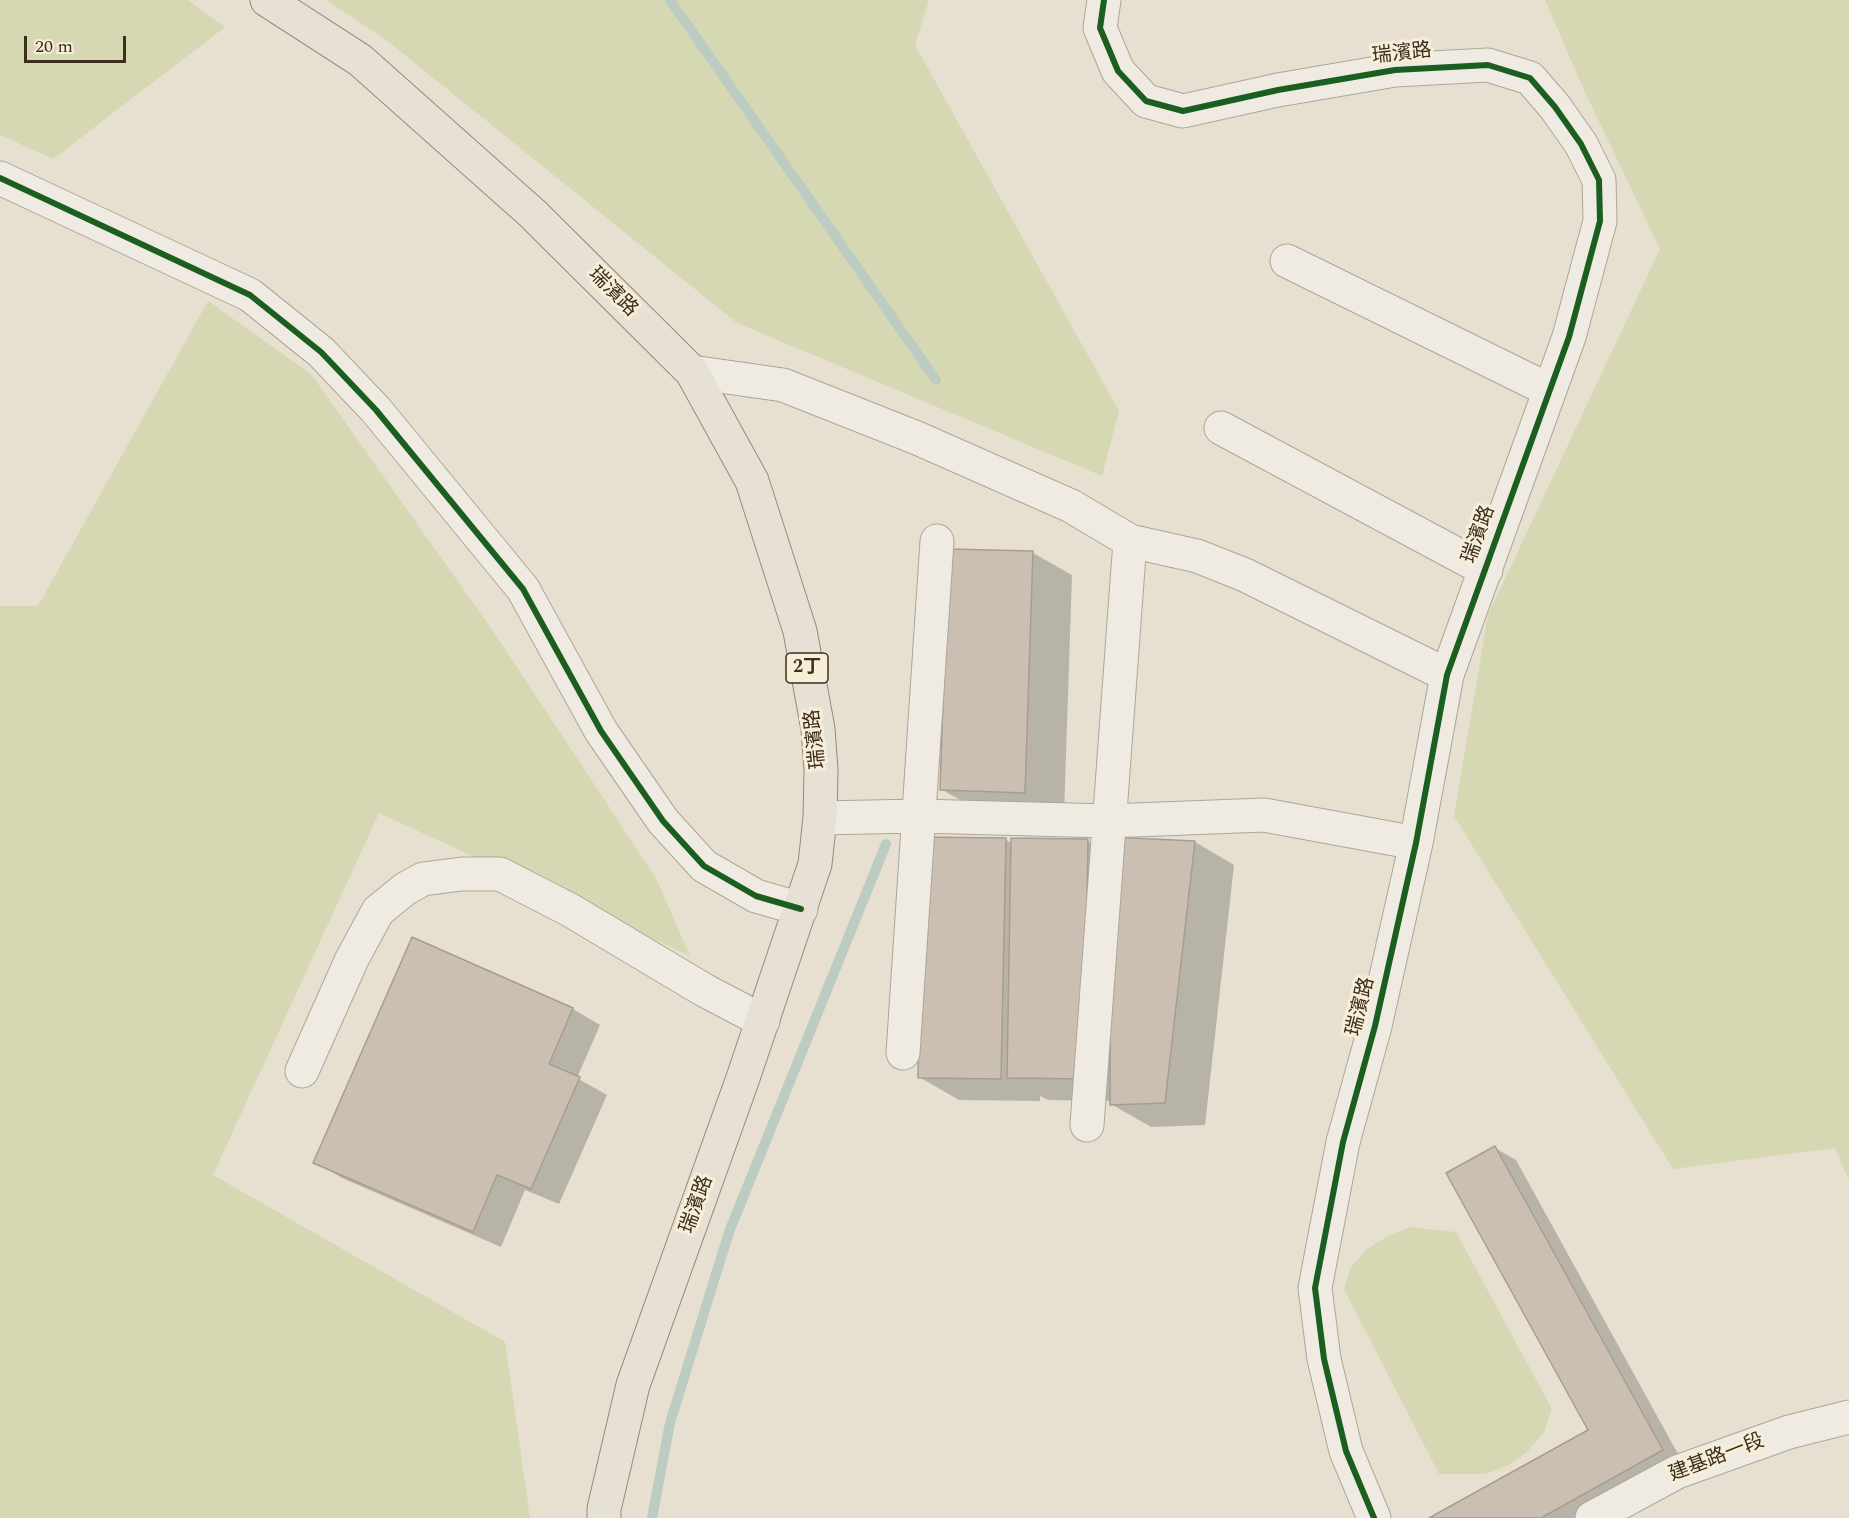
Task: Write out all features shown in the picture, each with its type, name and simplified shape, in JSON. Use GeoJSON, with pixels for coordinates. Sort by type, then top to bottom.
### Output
{"type":"FeatureCollection","features":[{"type":"Feature","properties":{"kind":"main road","name":"瑞濱路"},"geometry":{"type":"LineString","coordinates":[[267,0],[360,60],[533,214],[693,372],[752,481],[800,631],[818,729],[821,770],[820,818],[815,864],[763,1021],[633,1385],[604,1509],[604,1518]]}},
{"type":"Feature","properties":{"kind":"street","name":"瑞濱路"},"geometry":{"type":"LineString","coordinates":[[1104,0],[1100,28],[1118,71],[1146,101],[1184,111],[1278,90],[1395,70],[1488,65],[1530,78],[1556,107],[1581,144],[1599,180],[1600,221],[1569,337],[1447,675],[1416,843],[1375,1026],[1343,1142],[1315,1288],[1324,1359],[1346,1451],[1374,1518]]}},
{"type":"Feature","properties":{"kind":"street"},"geometry":{"type":"LineString","coordinates":[[0,178],[250,295],[321,352],[376,410],[524,589],[601,731],[663,821],[704,866],[756,896],[801,909]]}},
{"type":"Feature","properties":{"kind":"street"},"geometry":{"type":"LineString","coordinates":[[1287,261],[1549,390]]}},
{"type":"Feature","properties":{"kind":"street"},"geometry":{"type":"LineString","coordinates":[[693,372],[783,385],[917,438],[1071,506],[1130,541],[1197,556],[1245,575],[1447,675]]}},
{"type":"Feature","properties":{"kind":"street"},"geometry":{"type":"LineString","coordinates":[[1221,428],[1486,570]]}},
{"type":"Feature","properties":{"kind":"street"},"geometry":{"type":"LineString","coordinates":[[903,1053],[936,541]]}},
{"type":"Feature","properties":{"kind":"street"},"geometry":{"type":"LineString","coordinates":[[1087,1125],[1130,541]]}},
{"type":"Feature","properties":{"kind":"street"},"geometry":{"type":"LineString","coordinates":[[820,818],[918,816],[1109,821],[1264,815],[1416,843]]}},
{"type":"Feature","properties":{"kind":"street"},"geometry":{"type":"LineString","coordinates":[[302,1071],[352,958],[378,911],[405,889],[423,879],[462,874],[500,874],[570,910],[704,990],[763,1021]]}},
{"type":"Feature","properties":{"kind":"street","name":"建基路一段"},"geometry":{"type":"LineString","coordinates":[[1592,1518],[1677,1472],[1789,1432],[1849,1417]]}},
{"type":"Feature","properties":{"kind":"green space"},"geometry":{"type":"Polygon","coordinates":[[[0,0],[188,0],[225,27],[53,159],[0,135],[0,0]]]}},
{"type":"Feature","properties":{"kind":"green space"},"geometry":{"type":"Polygon","coordinates":[[[326,0],[929,0],[915,45],[1119,411],[1102,476],[737,323],[385,39],[326,0]]]}},
{"type":"Feature","properties":{"kind":"green space"},"geometry":{"type":"Polygon","coordinates":[[[1545,0],[1849,0],[1849,1181],[1835,1148],[1673,1169],[1454,816],[1488,615],[1660,249],[1584,90],[1545,0]]]}},
{"type":"Feature","properties":{"kind":"green space"},"geometry":{"type":"Polygon","coordinates":[[[208,301],[311,374],[493,631],[656,878],[690,956],[379,813],[213,1175],[505,1342],[530,1518],[0,1518],[0,606],[38,606],[208,301]]]}},
{"type":"Feature","properties":{"kind":"green space"},"geometry":{"type":"Polygon","coordinates":[[[1410,1227],[1456,1232],[1552,1409],[1544,1432],[1527,1452],[1509,1465],[1486,1474],[1439,1474],[1344,1289],[1351,1267],[1367,1249],[1388,1236],[1410,1227]]]}},
{"type":"Feature","properties":{"kind":"building"},"geometry":{"type":"Polygon","coordinates":[[[948,549],[1033,551],[1025,793],[940,790],[948,549]]]}},
{"type":"Feature","properties":{"kind":"building"},"geometry":{"type":"Polygon","coordinates":[[[923,837],[1006,838],[1001,1079],[918,1078],[923,837]]]}},
{"type":"Feature","properties":{"kind":"building"},"geometry":{"type":"Polygon","coordinates":[[[1111,837],[1195,841],[1165,1103],[1110,1105],[1111,837]]]}},
{"type":"Feature","properties":{"kind":"building"},"geometry":{"type":"Polygon","coordinates":[[[1011,838],[1088,839],[1084,1079],[1007,1078],[1011,838]]]}},
{"type":"Feature","properties":{"kind":"building"},"geometry":{"type":"Polygon","coordinates":[[[412,937],[573,1008],[549,1064],[580,1077],[531,1189],[497,1175],[473,1232],[313,1163],[412,937]]]}},
{"type":"Feature","properties":{"kind":"building"},"geometry":{"type":"Polygon","coordinates":[[[1495,1146],[1663,1450],[1541,1518],[1429,1518],[1588,1430],[1446,1173],[1495,1146]]]}},
{"type":"Feature","properties":{"kind":"waterway"},"geometry":{"type":"LineString","coordinates":[[670,0],[936,380]]}},
{"type":"Feature","properties":{"kind":"waterway"},"geometry":{"type":"LineString","coordinates":[[652,1518],[670,1423],[729,1232],[886,844]]}},
{"type":"Feature","properties":{"kind":"cycle path"},"geometry":{"type":"LineString","coordinates":[[1104,0],[1100,28],[1118,71],[1146,101],[1183,111],[1278,90],[1395,70],[1488,65],[1530,78],[1555,107],[1581,144],[1599,180],[1600,221],[1569,337],[1447,675],[1416,843],[1375,1026],[1343,1142],[1315,1288],[1324,1359],[1346,1451],[1374,1518]]}},
{"type":"Feature","properties":{"kind":"cycle path"},"geometry":{"type":"LineString","coordinates":[[0,178],[250,295],[321,352],[376,410],[523,589],[601,731],[663,821],[704,866],[756,896],[801,909]]}}]}
